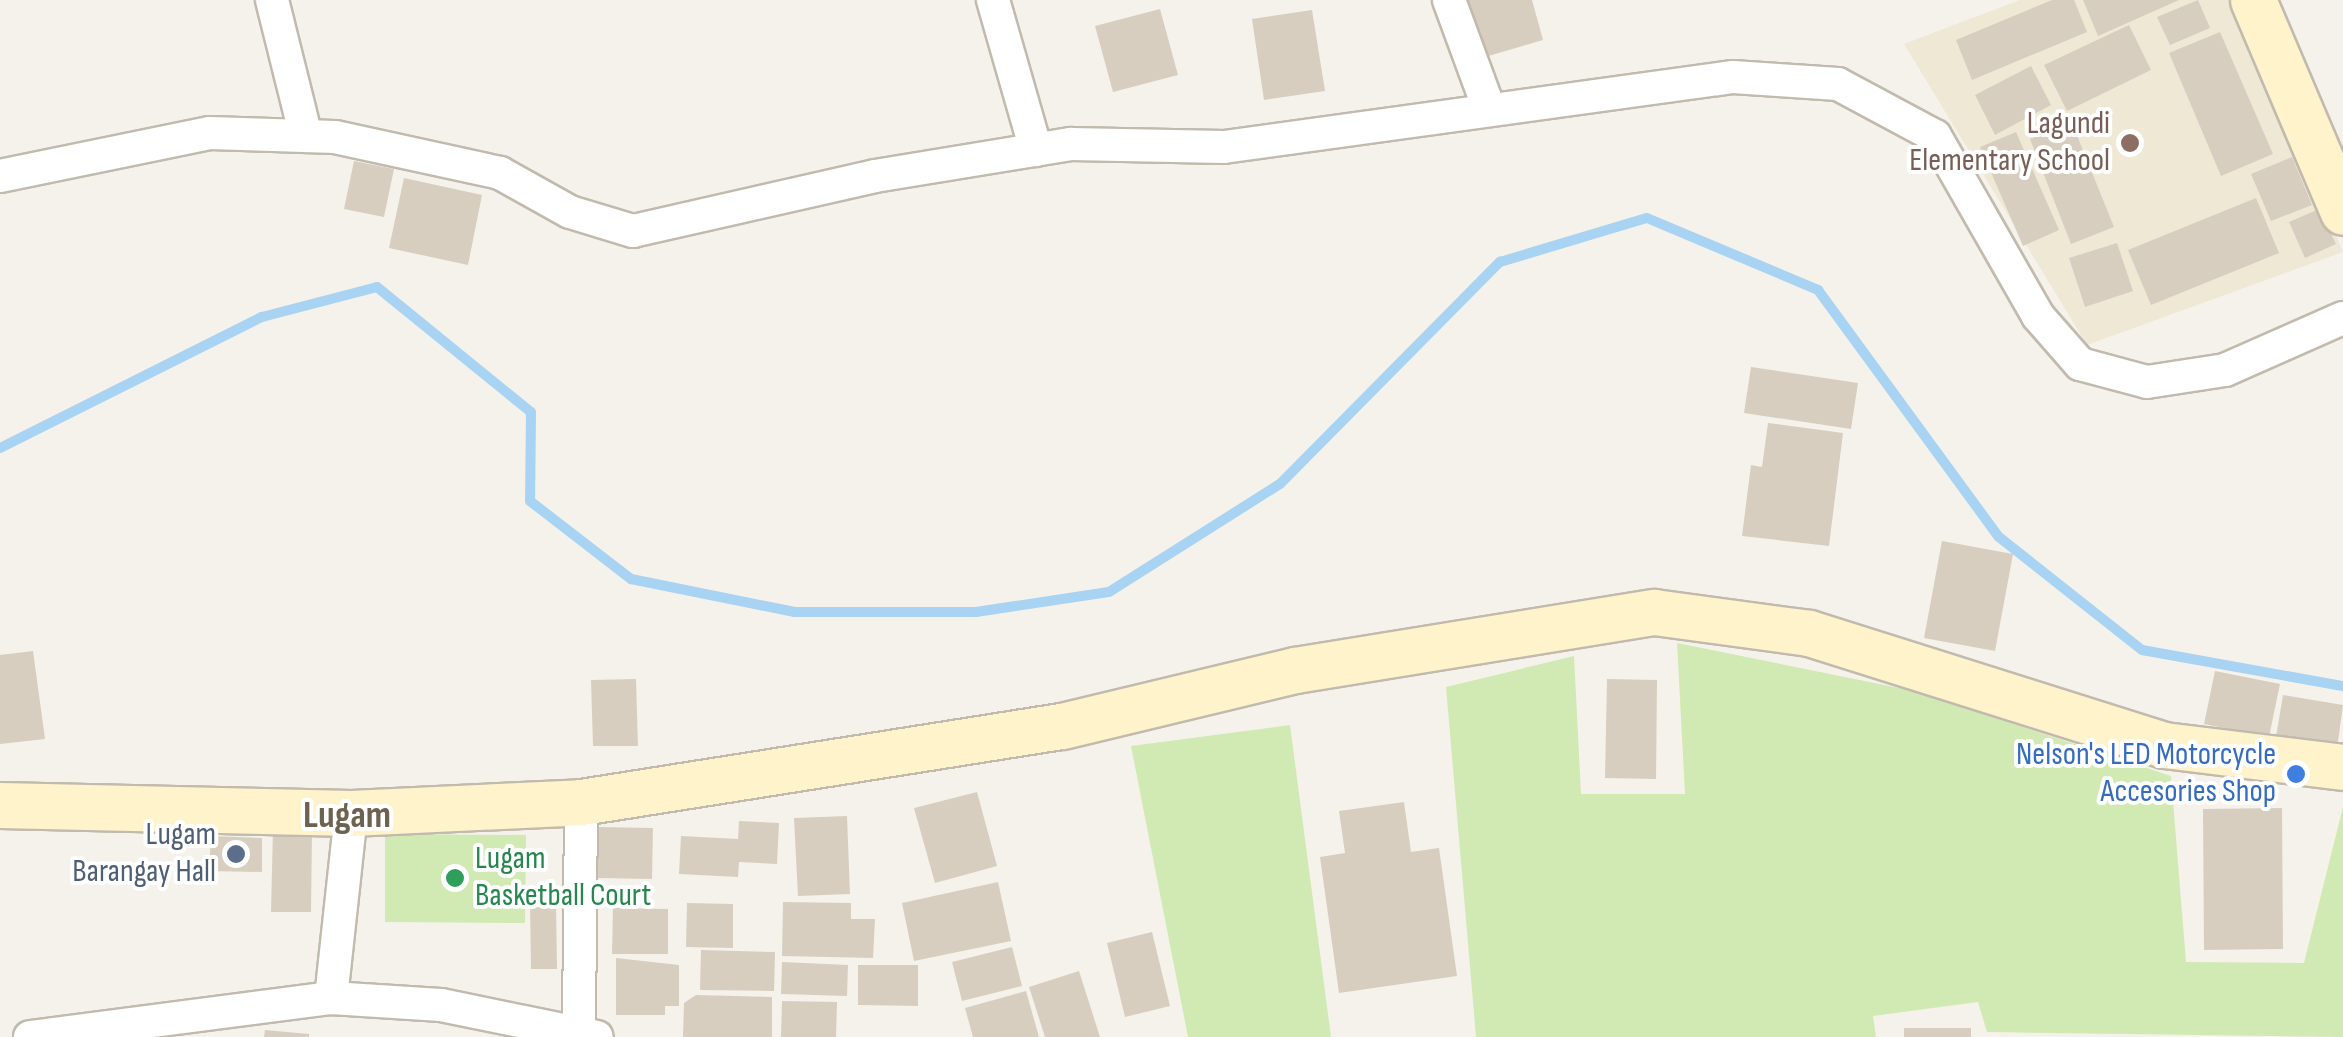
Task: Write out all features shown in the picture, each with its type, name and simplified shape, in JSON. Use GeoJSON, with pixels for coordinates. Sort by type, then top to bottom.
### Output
{"type":"FeatureCollection","features":[{"type":"Feature","properties":{"kind":"street"},"geometry":{"type":"LineString","coordinates":[[272,0],[306,136]]}},
{"type":"Feature","properties":{"kind":"street"},"geometry":{"type":"LineString","coordinates":[[994,0],[1036,150]]}},
{"type":"Feature","properties":{"kind":"street"},"geometry":{"type":"LineString","coordinates":[[1449,0],[1489,108]]}},
{"type":"Feature","properties":{"kind":"street"},"geometry":{"type":"LineString","coordinates":[[2253,0],[2343,212]]}},
{"type":"Feature","properties":{"kind":"street"},"geometry":{"type":"LineString","coordinates":[[0,176],[210,134],[306,136],[500,173],[570,212],[633,231],[1036,150],[1224,147],[1732,77],[1838,84],[1935,136],[2038,316],[2080,364],[2147,382],[2225,370],[2343,318]]}},
{"type":"Feature","properties":{"kind":"street"},"geometry":{"type":"LineString","coordinates":[[0,805],[351,813],[581,802],[1062,726],[1295,670],[1654,612],[1809,633],[2164,745],[2343,768]]}},
{"type":"Feature","properties":{"kind":"street"},"geometry":{"type":"LineString","coordinates":[[30,1037],[164,1026],[331,998],[588,1033],[581,802]]}},
{"type":"Feature","properties":{"kind":"street"},"geometry":{"type":"LineString","coordinates":[[331,998],[351,813]]}},
{"type":"Feature","properties":{"kind":"shaded area","name":"Lagundi Elementary School"},"geometry":{"type":"Polygon","coordinates":[[[2020,0],[2237,0],[2343,252],[2087,345],[1904,44],[2020,0]]]}},
{"type":"Feature","properties":{"kind":"green space"},"geometry":{"type":"Polygon","coordinates":[[[1677,643],[1914,691],[2171,776],[2186,962],[2304,963],[2343,807],[2343,1037],[1987,1032],[1978,1002],[1873,1016],[1876,1037],[1476,1037],[1446,687],[1574,656],[1581,794],[1685,794],[1677,643]]]}},
{"type":"Feature","properties":{"kind":"green space"},"geometry":{"type":"Polygon","coordinates":[[[1290,725],[1331,1037],[1188,1037],[1131,746],[1290,725]]]}},
{"type":"Feature","properties":{"kind":"green space","name":"Lugam Basketball Court"},"geometry":{"type":"Polygon","coordinates":[[[385,834],[526,835],[525,923],[385,922],[385,834]]]}},
{"type":"Feature","properties":{"kind":"building"},"geometry":{"type":"Polygon","coordinates":[[[1462,0],[1532,0],[1543,40],[1478,59],[1462,0]]]}},
{"type":"Feature","properties":{"kind":"building"},"geometry":{"type":"Polygon","coordinates":[[[2052,0],[2074,0],[2087,32],[1972,80],[1956,40],[2052,0]]]}},
{"type":"Feature","properties":{"kind":"building"},"geometry":{"type":"Polygon","coordinates":[[[2083,0],[2179,0],[2098,36],[2083,0]]]}},
{"type":"Feature","properties":{"kind":"building"},"geometry":{"type":"Polygon","coordinates":[[[2198,0],[2210,28],[2170,45],[2157,17],[2198,0]]]}},
{"type":"Feature","properties":{"kind":"building"},"geometry":{"type":"Polygon","coordinates":[[[1160,9],[1178,75],[1113,92],[1095,26],[1160,9]]]}},
{"type":"Feature","properties":{"kind":"building"},"geometry":{"type":"Polygon","coordinates":[[[1312,10],[1325,91],[1264,100],[1252,19],[1312,10]]]}},
{"type":"Feature","properties":{"kind":"building"},"geometry":{"type":"Polygon","coordinates":[[[2129,25],[2151,70],[2067,111],[2044,65],[2129,25]]]}},
{"type":"Feature","properties":{"kind":"building"},"geometry":{"type":"Polygon","coordinates":[[[2220,32],[2273,154],[2221,176],[2169,53],[2220,32]]]}},
{"type":"Feature","properties":{"kind":"building"},"geometry":{"type":"Polygon","coordinates":[[[2031,66],[2051,105],[1995,135],[1975,95],[2031,66]]]}},
{"type":"Feature","properties":{"kind":"building"},"geometry":{"type":"Polygon","coordinates":[[[2072,123],[2114,227],[2071,244],[2030,139],[2072,123]]]}},
{"type":"Feature","properties":{"kind":"building"},"geometry":{"type":"Polygon","coordinates":[[[2016,132],[2059,230],[2023,246],[1980,147],[2016,132]]]}},
{"type":"Feature","properties":{"kind":"building"},"geometry":{"type":"Polygon","coordinates":[[[2292,157],[2312,205],[2271,221],[2251,174],[2292,157]]]}},
{"type":"Feature","properties":{"kind":"building"},"geometry":{"type":"Polygon","coordinates":[[[354,161],[394,169],[384,217],[344,209],[354,161]]]}},
{"type":"Feature","properties":{"kind":"building"},"geometry":{"type":"Polygon","coordinates":[[[404,178],[482,195],[468,265],[389,248],[404,178]]]}},
{"type":"Feature","properties":{"kind":"building"},"geometry":{"type":"Polygon","coordinates":[[[2256,198],[2279,253],[2151,305],[2128,250],[2256,198]]]}},
{"type":"Feature","properties":{"kind":"building"},"geometry":{"type":"Polygon","coordinates":[[[2319,209],[2336,244],[2305,258],[2289,222],[2319,209]]]}},
{"type":"Feature","properties":{"kind":"building"},"geometry":{"type":"Polygon","coordinates":[[[2117,243],[2133,291],[2085,307],[2069,258],[2117,243]]]}},
{"type":"Feature","properties":{"kind":"building"},"geometry":{"type":"Polygon","coordinates":[[[1751,367],[1858,383],[1851,429],[1744,413],[1751,367]]]}},
{"type":"Feature","properties":{"kind":"building"},"geometry":{"type":"Polygon","coordinates":[[[1768,423],[1843,433],[1829,546],[1742,536],[1751,465],[1762,467],[1768,423]]]}},
{"type":"Feature","properties":{"kind":"building"},"geometry":{"type":"Polygon","coordinates":[[[1942,541],[2013,554],[1995,651],[1924,638],[1942,541]]]}},
{"type":"Feature","properties":{"kind":"building"},"geometry":{"type":"Polygon","coordinates":[[[33,651],[45,739],[0,744],[0,655],[33,651]]]}},
{"type":"Feature","properties":{"kind":"building"},"geometry":{"type":"Polygon","coordinates":[[[2215,671],[2280,684],[2269,737],[2204,724],[2215,671]]]}},
{"type":"Feature","properties":{"kind":"building"},"geometry":{"type":"Polygon","coordinates":[[[636,679],[638,746],[593,746],[591,680],[636,679]]]}},
{"type":"Feature","properties":{"kind":"building"},"geometry":{"type":"Polygon","coordinates":[[[1607,679],[1657,680],[1656,779],[1605,778],[1607,679]]]}},
{"type":"Feature","properties":{"kind":"building"},"geometry":{"type":"Polygon","coordinates":[[[2283,695],[2343,705],[2337,748],[2276,737],[2283,695]]]}},
{"type":"Feature","properties":{"kind":"building"},"geometry":{"type":"Polygon","coordinates":[[[977,792],[997,866],[935,883],[914,808],[977,792]]]}},
{"type":"Feature","properties":{"kind":"building"},"geometry":{"type":"Polygon","coordinates":[[[1404,802],[1411,852],[1439,848],[1457,976],[1339,993],[1320,857],[1345,853],[1339,811],[1404,802]]]}},
{"type":"Feature","properties":{"kind":"building"},"geometry":{"type":"Polygon","coordinates":[[[2282,808],[2283,949],[2204,950],[2203,809],[2282,808]]]}},
{"type":"Feature","properties":{"kind":"building"},"geometry":{"type":"Polygon","coordinates":[[[847,816],[850,894],[798,896],[794,818],[847,816]]]}},
{"type":"Feature","properties":{"kind":"building"},"geometry":{"type":"Polygon","coordinates":[[[739,821],[779,823],[777,864],[739,862],[738,877],[679,874],[681,836],[738,839],[739,821]]]}},
{"type":"Feature","properties":{"kind":"building"},"geometry":{"type":"Polygon","coordinates":[[[597,827],[653,828],[652,879],[597,878],[597,827]]]}},
{"type":"Feature","properties":{"kind":"building"},"geometry":{"type":"Polygon","coordinates":[[[273,829],[312,831],[311,912],[271,912],[273,829]]]}},
{"type":"Feature","properties":{"kind":"building","name":"Lugam Barangay Hall"},"geometry":{"type":"Polygon","coordinates":[[[211,836],[262,838],[262,872],[209,871],[211,836]]]}},
{"type":"Feature","properties":{"kind":"building"},"geometry":{"type":"Polygon","coordinates":[[[998,882],[1011,941],[914,961],[902,903],[998,882]]]}},
{"type":"Feature","properties":{"kind":"building"},"geometry":{"type":"Polygon","coordinates":[[[783,902],[851,903],[851,919],[875,919],[873,958],[782,956],[783,902]]]}},
{"type":"Feature","properties":{"kind":"building"},"geometry":{"type":"Polygon","coordinates":[[[530,903],[556,903],[557,969],[531,969],[530,903]]]}},
{"type":"Feature","properties":{"kind":"building"},"geometry":{"type":"Polygon","coordinates":[[[687,903],[733,904],[733,948],[686,947],[687,903]]]}},
{"type":"Feature","properties":{"kind":"building"},"geometry":{"type":"Polygon","coordinates":[[[613,908],[668,909],[668,954],[612,954],[613,908]]]}},
{"type":"Feature","properties":{"kind":"building"},"geometry":{"type":"Polygon","coordinates":[[[1152,932],[1170,1006],[1125,1017],[1107,943],[1152,932]]]}},
{"type":"Feature","properties":{"kind":"building"},"geometry":{"type":"Polygon","coordinates":[[[1012,947],[1022,986],[962,1001],[952,962],[1012,947]]]}},
{"type":"Feature","properties":{"kind":"building"},"geometry":{"type":"Polygon","coordinates":[[[701,950],[775,952],[774,991],[700,990],[701,950]]]}},
{"type":"Feature","properties":{"kind":"building"},"geometry":{"type":"Polygon","coordinates":[[[616,958],[679,965],[679,1006],[665,1006],[665,1015],[616,1015],[616,958]]]}},
{"type":"Feature","properties":{"kind":"building"},"geometry":{"type":"Polygon","coordinates":[[[782,962],[848,965],[847,996],[781,994],[782,962]]]}},
{"type":"Feature","properties":{"kind":"building"},"geometry":{"type":"Polygon","coordinates":[[[858,965],[918,965],[918,1006],[858,1005],[858,965]]]}},
{"type":"Feature","properties":{"kind":"building"},"geometry":{"type":"Polygon","coordinates":[[[1079,971],[1100,1037],[1045,1037],[1029,987],[1079,971]]]}},
{"type":"Feature","properties":{"kind":"building"},"geometry":{"type":"Polygon","coordinates":[[[1026,991],[1039,1037],[973,1037],[965,1008],[1026,991]]]}},
{"type":"Feature","properties":{"kind":"building"},"geometry":{"type":"Polygon","coordinates":[[[696,995],[772,997],[772,1037],[683,1037],[684,1003],[696,995]]]}},
{"type":"Feature","properties":{"kind":"building"},"geometry":{"type":"Polygon","coordinates":[[[782,1001],[837,1002],[836,1037],[781,1037],[782,1001]]]}},
{"type":"Feature","properties":{"kind":"building"},"geometry":{"type":"Polygon","coordinates":[[[1904,1028],[1971,1028],[1971,1037],[1904,1037],[1904,1028]]]}},
{"type":"Feature","properties":{"kind":"building"},"geometry":{"type":"Polygon","coordinates":[[[265,1030],[309,1034],[309,1037],[264,1037],[265,1030]]]}},
{"type":"Feature","properties":{"kind":"waterway"},"geometry":{"type":"LineString","coordinates":[[0,448],[262,317],[377,287],[531,412],[530,501],[631,579],[795,612],[976,612],[1109,592],[1280,484],[1500,262],[1647,218],[1818,290],[1999,537],[2142,650],[2343,686]]}},
{"type":"Feature","properties":{"kind":"place","name":"Lagundi Elementary School"},"geometry":{"type":"Point","coordinates":[2130,143]}},
{"type":"Feature","properties":{"kind":"place","name":"Nelson's LED Motorcycle Accesories Shop"},"geometry":{"type":"Point","coordinates":[2296,774]}},
{"type":"Feature","properties":{"kind":"place","name":"Lugam Barangay Hall"},"geometry":{"type":"Point","coordinates":[236,854]}},
{"type":"Feature","properties":{"kind":"place","name":"Lugam Basketball Court"},"geometry":{"type":"Point","coordinates":[455,878]}},
{"type":"Feature","properties":{"kind":"district","name":"Lugam"},"geometry":{"type":"Point","coordinates":[347,816]}}]}
